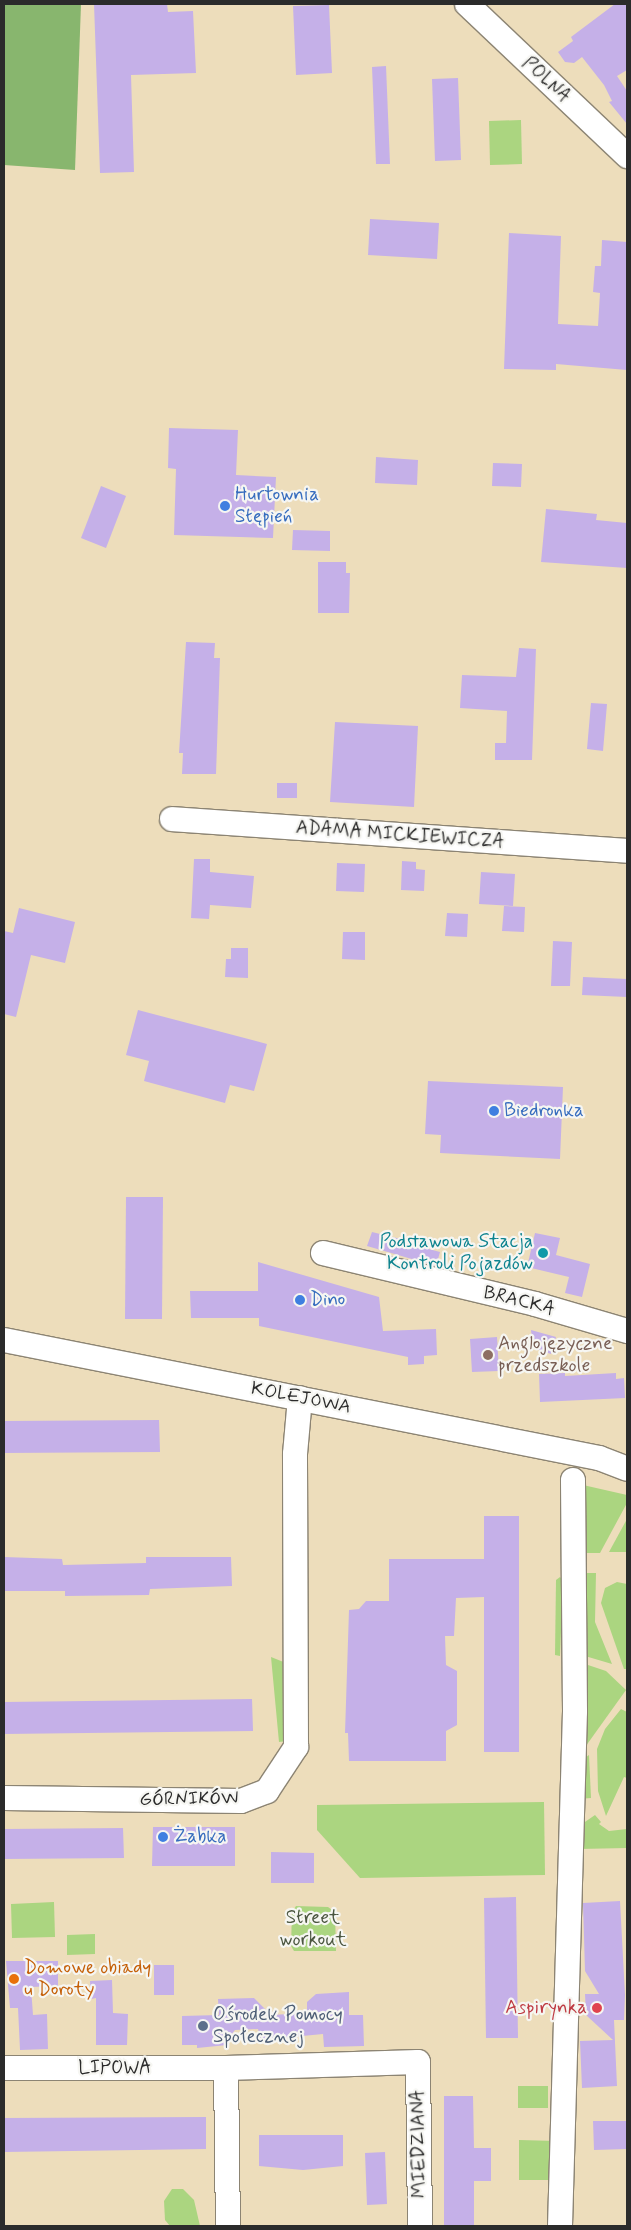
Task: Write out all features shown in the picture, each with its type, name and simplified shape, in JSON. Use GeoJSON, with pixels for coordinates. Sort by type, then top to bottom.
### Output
{"type":"FeatureCollection","features":[{"type":"Feature","properties":{"kind":"street","name":"POLNA"},"geometry":{"type":"LineString","coordinates":[[466,4],[627,156]]}},
{"type":"Feature","properties":{"kind":"street","name":"ADAMA MICKIEWICZA"},"geometry":{"type":"LineString","coordinates":[[172,819],[627,851]]}},
{"type":"Feature","properties":{"kind":"street","name":"BRACKA"},"geometry":{"type":"LineString","coordinates":[[322,1253],[535,1304],[627,1331]]}},
{"type":"Feature","properties":{"kind":"street","name":"KOLEJOWA"},"geometry":{"type":"LineString","coordinates":[[4,1340],[598,1458],[627,1469]]}},
{"type":"Feature","properties":{"kind":"street","name":"GÓRNIKÓW"},"geometry":{"type":"LineString","coordinates":[[4,1798],[241,1801],[267,1791],[296,1747],[295,1423],[300,1398]]}},
{"type":"Feature","properties":{"kind":"street","name":"KOLEJOWA"},"geometry":{"type":"LineString","coordinates":[[598,1458],[627,1458]]}},
{"type":"Feature","properties":{"kind":"street"},"geometry":{"type":"LineString","coordinates":[[560,2226],[575,1711],[573,1480]]}},
{"type":"Feature","properties":{"kind":"street","name":"LIPOWA"},"geometry":{"type":"LineString","coordinates":[[4,2068],[226,2068],[418,2062]]}},
{"type":"Feature","properties":{"kind":"street","name":"MIEDZIANA"},"geometry":{"type":"LineString","coordinates":[[418,2062],[420,2226]]}},
{"type":"Feature","properties":{"kind":"street"},"geometry":{"type":"LineString","coordinates":[[226,2068],[228,2226]]}},
{"type":"Feature","properties":{"kind":"green space"},"geometry":{"type":"Polygon","coordinates":[[[4,4],[81,4],[75,170],[4,165],[4,4]]]}},
{"type":"Feature","properties":{"kind":"green space"},"geometry":{"type":"Polygon","coordinates":[[[521,120],[522,164],[490,165],[489,121],[521,120]]]}},
{"type":"Feature","properties":{"kind":"green space"},"geometry":{"type":"Polygon","coordinates":[[[583,1485],[627,1495],[627,1503],[600,1553],[585,1553],[583,1485]]]}},
{"type":"Feature","properties":{"kind":"green space"},"geometry":{"type":"Polygon","coordinates":[[[627,1519],[627,1552],[609,1552],[627,1519]]]}},
{"type":"Feature","properties":{"kind":"green space"},"geometry":{"type":"Polygon","coordinates":[[[582,1573],[596,1573],[595,1622],[612,1664],[585,1656],[582,1573]]]}},
{"type":"Feature","properties":{"kind":"green space"},"geometry":{"type":"Polygon","coordinates":[[[560,1577],[563,1580],[560,1656],[555,1655],[556,1580],[560,1577]]]}},
{"type":"Feature","properties":{"kind":"green space"},"geometry":{"type":"Polygon","coordinates":[[[617,1582],[627,1584],[627,1669],[624,1669],[601,1603],[605,1588],[617,1582]]]}},
{"type":"Feature","properties":{"kind":"green space"},"geometry":{"type":"Polygon","coordinates":[[[271,1657],[286,1663],[287,1741],[279,1742],[271,1657]]]}},
{"type":"Feature","properties":{"kind":"green space"},"geometry":{"type":"Polygon","coordinates":[[[585,1664],[606,1671],[626,1690],[583,1750],[585,1664]]]}},
{"type":"Feature","properties":{"kind":"green space"},"geometry":{"type":"Polygon","coordinates":[[[621,1709],[627,1712],[627,1778],[624,1777],[606,1816],[598,1791],[597,1749],[605,1729],[621,1709]]]}},
{"type":"Feature","properties":{"kind":"green space"},"geometry":{"type":"Polygon","coordinates":[[[589,1755],[591,1798],[579,1799],[582,1760],[589,1755]]]}},
{"type":"Feature","properties":{"kind":"green space"},"geometry":{"type":"Polygon","coordinates":[[[544,1802],[545,1875],[360,1878],[317,1830],[317,1805],[544,1802]]]}},
{"type":"Feature","properties":{"kind":"green space"},"geometry":{"type":"Polygon","coordinates":[[[595,1815],[601,1822],[599,1824],[609,1831],[627,1829],[627,1848],[579,1849],[582,1824],[595,1815]]]}},
{"type":"Feature","properties":{"kind":"green space"},"geometry":{"type":"Polygon","coordinates":[[[54,1902],[55,1937],[12,1938],[11,1904],[54,1902]]]}},
{"type":"Feature","properties":{"kind":"green space","name":"Street workout"},"geometry":{"type":"Polygon","coordinates":[[[296,1906],[328,1907],[335,1912],[336,1951],[294,1951],[291,1946],[292,1912],[296,1906]]]}},
{"type":"Feature","properties":{"kind":"green space"},"geometry":{"type":"Polygon","coordinates":[[[95,1934],[95,1954],[67,1955],[67,1935],[95,1934]]]}},
{"type":"Feature","properties":{"kind":"green space"},"geometry":{"type":"Polygon","coordinates":[[[518,2086],[548,2086],[548,2108],[518,2108],[518,2086]]]}},
{"type":"Feature","properties":{"kind":"green space"},"geometry":{"type":"Polygon","coordinates":[[[519,2140],[557,2141],[556,2180],[519,2180],[519,2140]]]}},
{"type":"Feature","properties":{"kind":"green space"},"geometry":{"type":"Polygon","coordinates":[[[172,2189],[183,2189],[194,2200],[200,2226],[170,2226],[165,2220],[164,2201],[172,2189]]]}},
{"type":"Feature","properties":{"kind":"building"},"geometry":{"type":"Polygon","coordinates":[[[94,4],[167,4],[168,12],[193,11],[196,73],[131,75],[134,172],[100,173],[94,4]]]}},
{"type":"Feature","properties":{"kind":"building"},"geometry":{"type":"Polygon","coordinates":[[[615,4],[627,4],[627,70],[617,76],[627,91],[627,124],[609,102],[612,101],[604,85],[582,57],[574,63],[565,62],[558,52],[573,41],[571,37],[615,4]]]}},
{"type":"Feature","properties":{"kind":"building"},"geometry":{"type":"Polygon","coordinates":[[[329,5],[332,73],[296,75],[293,6],[329,5]]]}},
{"type":"Feature","properties":{"kind":"building"},"geometry":{"type":"Polygon","coordinates":[[[386,66],[390,164],[376,164],[372,67],[386,66]]]}},
{"type":"Feature","properties":{"kind":"building"},"geometry":{"type":"Polygon","coordinates":[[[458,78],[461,160],[435,161],[432,79],[458,78]]]}},
{"type":"Feature","properties":{"kind":"building"},"geometry":{"type":"Polygon","coordinates":[[[370,219],[439,223],[437,259],[368,255],[370,219]]]}},
{"type":"Feature","properties":{"kind":"building"},"geometry":{"type":"Polygon","coordinates":[[[509,233],[561,236],[558,324],[598,326],[600,293],[593,292],[595,266],[601,266],[602,240],[627,242],[627,370],[556,364],[556,370],[504,369],[509,233]]]}},
{"type":"Feature","properties":{"kind":"building","name":"Hurtownia Stępień"},"geometry":{"type":"Polygon","coordinates":[[[169,428],[238,430],[236,475],[276,477],[273,538],[174,535],[176,469],[168,468],[169,428]]]}},
{"type":"Feature","properties":{"kind":"building"},"geometry":{"type":"Polygon","coordinates":[[[376,457],[418,460],[417,485],[375,483],[376,457]]]}},
{"type":"Feature","properties":{"kind":"building"},"geometry":{"type":"Polygon","coordinates":[[[493,463],[522,464],[521,487],[492,486],[493,463]]]}},
{"type":"Feature","properties":{"kind":"building"},"geometry":{"type":"Polygon","coordinates":[[[101,486],[126,496],[106,548],[81,538],[101,486]]]}},
{"type":"Feature","properties":{"kind":"building"},"geometry":{"type":"Polygon","coordinates":[[[546,509],[597,514],[596,520],[627,523],[627,568],[541,562],[546,509]]]}},
{"type":"Feature","properties":{"kind":"building"},"geometry":{"type":"Polygon","coordinates":[[[293,530],[330,531],[330,551],[292,550],[293,530]]]}},
{"type":"Feature","properties":{"kind":"building"},"geometry":{"type":"Polygon","coordinates":[[[318,562],[346,562],[346,573],[350,573],[349,613],[318,613],[318,562]]]}},
{"type":"Feature","properties":{"kind":"building"},"geometry":{"type":"Polygon","coordinates":[[[186,642],[215,643],[214,658],[220,658],[216,774],[182,774],[183,753],[179,753],[186,642]]]}},
{"type":"Feature","properties":{"kind":"building"},"geometry":{"type":"Polygon","coordinates":[[[519,648],[536,649],[532,760],[495,760],[495,743],[506,743],[507,711],[460,708],[462,675],[516,677],[519,648]]]}},
{"type":"Feature","properties":{"kind":"building"},"geometry":{"type":"Polygon","coordinates":[[[591,703],[607,704],[603,751],[587,749],[591,703]]]}},
{"type":"Feature","properties":{"kind":"building"},"geometry":{"type":"Polygon","coordinates":[[[335,722],[418,726],[414,807],[330,802],[335,722]]]}},
{"type":"Feature","properties":{"kind":"building"},"geometry":{"type":"Polygon","coordinates":[[[277,783],[297,783],[297,798],[277,798],[277,783]]]}},
{"type":"Feature","properties":{"kind":"building"},"geometry":{"type":"Polygon","coordinates":[[[194,859],[210,859],[210,872],[254,876],[251,908],[210,905],[209,919],[191,918],[194,859]]]}},
{"type":"Feature","properties":{"kind":"building"},"geometry":{"type":"Polygon","coordinates":[[[402,861],[416,862],[416,869],[425,870],[424,891],[401,890],[402,861]]]}},
{"type":"Feature","properties":{"kind":"building"},"geometry":{"type":"Polygon","coordinates":[[[337,863],[365,864],[364,892],[336,891],[337,863]]]}},
{"type":"Feature","properties":{"kind":"building"},"geometry":{"type":"Polygon","coordinates":[[[481,872],[515,874],[513,906],[479,904],[481,872]]]}},
{"type":"Feature","properties":{"kind":"building"},"geometry":{"type":"Polygon","coordinates":[[[504,906],[525,907],[524,932],[502,931],[504,906]]]}},
{"type":"Feature","properties":{"kind":"building"},"geometry":{"type":"Polygon","coordinates":[[[19,908],[75,922],[65,963],[31,955],[16,1017],[4,1014],[4,931],[13,933],[19,908]]]}},
{"type":"Feature","properties":{"kind":"building"},"geometry":{"type":"Polygon","coordinates":[[[447,913],[468,914],[467,937],[445,936],[447,913]]]}},
{"type":"Feature","properties":{"kind":"building"},"geometry":{"type":"Polygon","coordinates":[[[343,932],[365,932],[365,960],[342,959],[343,932]]]}},
{"type":"Feature","properties":{"kind":"building"},"geometry":{"type":"Polygon","coordinates":[[[553,941],[572,942],[570,986],[551,986],[553,941]]]}},
{"type":"Feature","properties":{"kind":"building"},"geometry":{"type":"Polygon","coordinates":[[[231,948],[248,948],[248,978],[225,977],[226,959],[231,959],[231,948]]]}},
{"type":"Feature","properties":{"kind":"building"},"geometry":{"type":"Polygon","coordinates":[[[583,977],[627,979],[627,997],[582,995],[583,977]]]}},
{"type":"Feature","properties":{"kind":"building"},"geometry":{"type":"Polygon","coordinates":[[[138,1010],[267,1044],[254,1091],[230,1085],[225,1103],[144,1081],[149,1061],[126,1055],[138,1010]]]}},
{"type":"Feature","properties":{"kind":"building","name":"Biedronka"},"geometry":{"type":"Polygon","coordinates":[[[428,1081],[563,1087],[560,1159],[440,1153],[441,1135],[425,1134],[428,1081]]]}},
{"type":"Feature","properties":{"kind":"building"},"geometry":{"type":"Polygon","coordinates":[[[126,1197],[163,1197],[162,1319],[125,1319],[126,1197]]]}},
{"type":"Feature","properties":{"kind":"building"},"geometry":{"type":"Polygon","coordinates":[[[372,1232],[425,1245],[425,1248],[440,1252],[436,1266],[367,1246],[372,1232]]]}},
{"type":"Feature","properties":{"kind":"building"},"geometry":{"type":"Polygon","coordinates":[[[535,1233],[560,1238],[556,1255],[590,1264],[582,1297],[565,1293],[569,1277],[527,1267],[535,1233]]]}},
{"type":"Feature","properties":{"kind":"building"},"geometry":{"type":"Polygon","coordinates":[[[258,1262],[379,1297],[383,1331],[436,1329],[437,1355],[424,1356],[424,1364],[408,1365],[408,1357],[259,1326],[259,1318],[191,1318],[190,1291],[258,1291],[258,1262]]]}},
{"type":"Feature","properties":{"kind":"building"},"geometry":{"type":"Polygon","coordinates":[[[531,1330],[556,1337],[551,1354],[533,1348],[531,1330]]]}},
{"type":"Feature","properties":{"kind":"building","name":"Anglojęzyczne przedszkole"},"geometry":{"type":"Polygon","coordinates":[[[497,1337],[499,1371],[472,1372],[470,1339],[497,1337]]]}},
{"type":"Feature","properties":{"kind":"building"},"geometry":{"type":"Polygon","coordinates":[[[565,1373],[565,1376],[616,1373],[616,1379],[624,1378],[625,1398],[540,1402],[539,1374],[565,1373]]]}},
{"type":"Feature","properties":{"kind":"building"},"geometry":{"type":"Polygon","coordinates":[[[159,1420],[160,1452],[4,1453],[4,1421],[159,1420]]]}},
{"type":"Feature","properties":{"kind":"building"},"geometry":{"type":"Polygon","coordinates":[[[484,1516],[519,1516],[519,1752],[484,1752],[484,1597],[456,1598],[454,1636],[445,1636],[446,1665],[457,1671],[457,1725],[446,1731],[446,1761],[349,1761],[348,1733],[345,1733],[349,1610],[359,1609],[366,1601],[389,1601],[389,1559],[484,1559],[484,1516]]]}},
{"type":"Feature","properties":{"kind":"building"},"geometry":{"type":"Polygon","coordinates":[[[4,1557],[62,1559],[63,1565],[146,1563],[146,1557],[231,1557],[232,1586],[150,1589],[149,1595],[65,1596],[65,1591],[4,1591],[4,1557]]]}},
{"type":"Feature","properties":{"kind":"building"},"geometry":{"type":"Polygon","coordinates":[[[252,1699],[253,1731],[4,1734],[4,1702],[252,1699]]]}},
{"type":"Feature","properties":{"kind":"building"},"geometry":{"type":"Polygon","coordinates":[[[153,1827],[235,1827],[235,1866],[152,1866],[153,1827]]]}},
{"type":"Feature","properties":{"kind":"building"},"geometry":{"type":"Polygon","coordinates":[[[123,1828],[124,1858],[4,1859],[4,1829],[123,1828]]]}},
{"type":"Feature","properties":{"kind":"building"},"geometry":{"type":"Polygon","coordinates":[[[271,1852],[314,1853],[314,1883],[271,1883],[271,1852]]]}},
{"type":"Feature","properties":{"kind":"building"},"geometry":{"type":"Polygon","coordinates":[[[516,1897],[518,2038],[486,2038],[484,1898],[516,1897]]]}},
{"type":"Feature","properties":{"kind":"building"},"geometry":{"type":"Polygon","coordinates":[[[620,1901],[625,1995],[624,2020],[614,2020],[617,2086],[582,2088],[580,2041],[613,2040],[586,2015],[585,1994],[599,1994],[585,1971],[583,1903],[620,1901]]]}},
{"type":"Feature","properties":{"kind":"building"},"geometry":{"type":"Polygon","coordinates":[[[6,1961],[58,1961],[58,1986],[31,1987],[33,2015],[47,2014],[48,2049],[20,2050],[18,2008],[10,2008],[6,1961]]]}},
{"type":"Feature","properties":{"kind":"building"},"geometry":{"type":"Polygon","coordinates":[[[154,1965],[174,1965],[174,1995],[154,1995],[154,1965]]]}},
{"type":"Feature","properties":{"kind":"building"},"geometry":{"type":"Polygon","coordinates":[[[112,1980],[113,2013],[128,2014],[127,2045],[96,2045],[96,1998],[91,1999],[90,1981],[112,1980]]]}},
{"type":"Feature","properties":{"kind":"building"},"geometry":{"type":"Polygon","coordinates":[[[349,1992],[349,2015],[363,2015],[364,2046],[324,2047],[323,2034],[261,2040],[258,2029],[235,2030],[227,2040],[227,2045],[197,2048],[197,2045],[182,2045],[182,2016],[219,2015],[218,1999],[254,1998],[271,2015],[307,2013],[307,2002],[316,1994],[349,1992]]]}},
{"type":"Feature","properties":{"kind":"building"},"geometry":{"type":"Polygon","coordinates":[[[444,2096],[473,2096],[474,2148],[491,2148],[491,2181],[474,2181],[474,2226],[444,2226],[444,2096]]]}},
{"type":"Feature","properties":{"kind":"building"},"geometry":{"type":"Polygon","coordinates":[[[206,2117],[206,2149],[4,2152],[4,2118],[206,2117]]]}},
{"type":"Feature","properties":{"kind":"building"},"geometry":{"type":"Polygon","coordinates":[[[593,2121],[627,2121],[627,2149],[594,2150],[593,2121]]]}},
{"type":"Feature","properties":{"kind":"building"},"geometry":{"type":"Polygon","coordinates":[[[259,2135],[343,2135],[343,2166],[303,2170],[259,2166],[259,2135]]]}},
{"type":"Feature","properties":{"kind":"building"},"geometry":{"type":"Polygon","coordinates":[[[385,2152],[387,2204],[367,2205],[365,2153],[385,2152]]]}},
{"type":"Feature","properties":{"kind":"place","name":"Hurtownia Stępień"},"geometry":{"type":"Point","coordinates":[225,506]}},
{"type":"Feature","properties":{"kind":"place","name":"Biedronka"},"geometry":{"type":"Point","coordinates":[494,1111]}},
{"type":"Feature","properties":{"kind":"place","name":"Podstawowa Stacja Kontroli Pojazdów"},"geometry":{"type":"Point","coordinates":[543,1253]}},
{"type":"Feature","properties":{"kind":"place","name":"Dino"},"geometry":{"type":"Point","coordinates":[300,1300]}},
{"type":"Feature","properties":{"kind":"place","name":"Anglojęzyczne przedszkole"},"geometry":{"type":"Point","coordinates":[488,1355]}},
{"type":"Feature","properties":{"kind":"place","name":"Żabka"},"geometry":{"type":"Point","coordinates":[163,1837]}},
{"type":"Feature","properties":{"kind":"place","name":"Domowe obiady u Doroty"},"geometry":{"type":"Point","coordinates":[14,1979]}},
{"type":"Feature","properties":{"kind":"place","name":"Aspirynka"},"geometry":{"type":"Point","coordinates":[597,2008]}},
{"type":"Feature","properties":{"kind":"place","name":"Ośrodek Pomocy Społecznej"},"geometry":{"type":"Point","coordinates":[203,2026]}}]}
